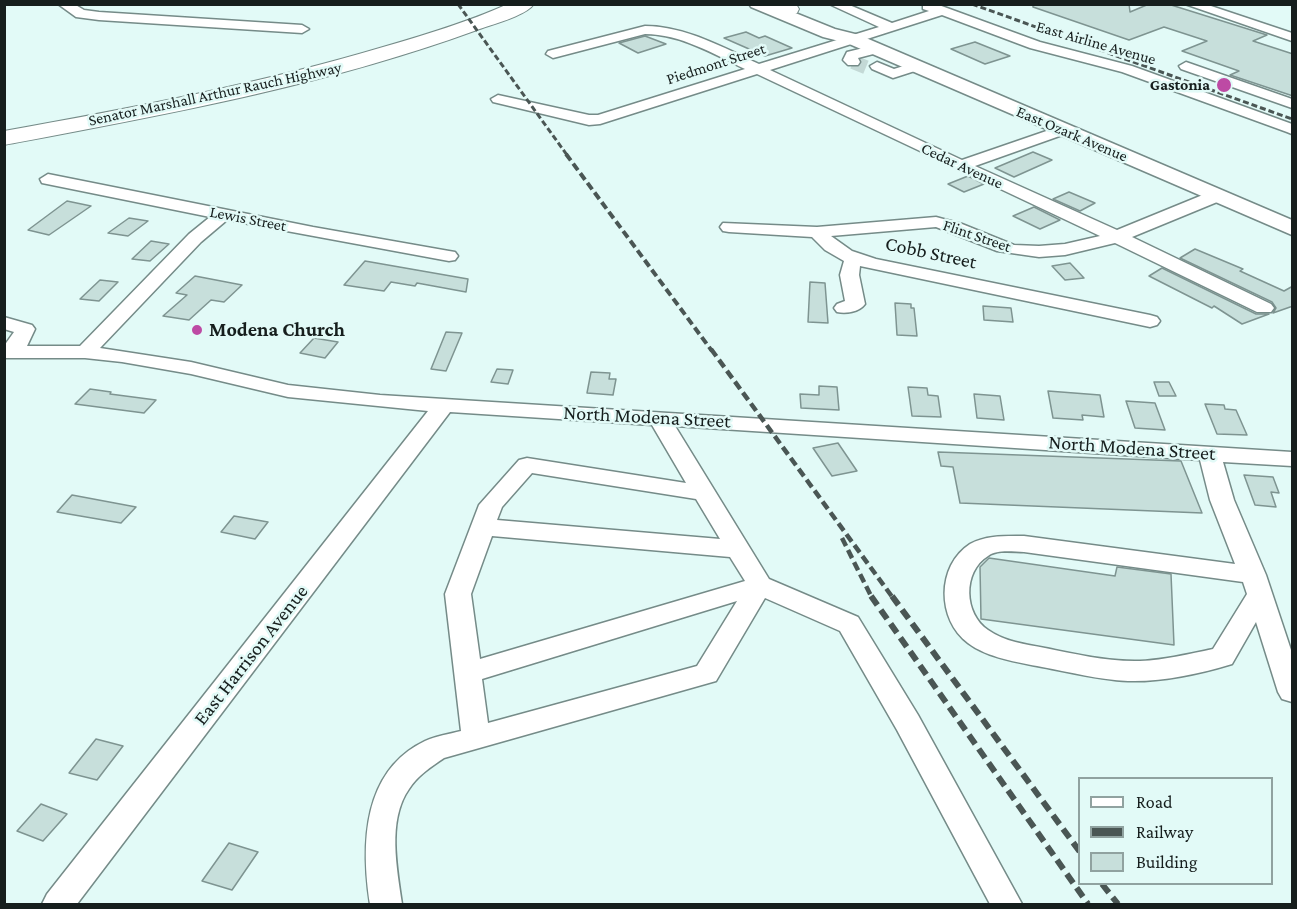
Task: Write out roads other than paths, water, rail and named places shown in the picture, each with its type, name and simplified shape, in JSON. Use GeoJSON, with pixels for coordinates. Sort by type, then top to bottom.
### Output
{"type":"FeatureCollection","features":[{"type":"Feature","properties":{"kind":"highway","name":"Senator Marshall Arthur Rauch Highway"},"geometry":{"type":"LineString","coordinates":[[4,125],[232,81],[334,56],[443,23],[492,4]]}},
{"type":"Feature","properties":{"kind":"highway","name":"Senator Marshall Arthur Rauch Highway"},"geometry":{"type":"LineString","coordinates":[[4,138],[180,105],[303,77],[457,31],[525,4]]}},
{"type":"Feature","properties":{"kind":"highway"},"geometry":{"type":"LineString","coordinates":[[334,56],[435,18]]}},
{"type":"Feature","properties":{"kind":"main road","name":"East Ozark Avenue"},"geometry":{"type":"LineString","coordinates":[[757,4],[829,33],[866,59],[916,66],[1293,228]]}},
{"type":"Feature","properties":{"kind":"main road","name":"East Ozark Avenue"},"geometry":{"type":"LineString","coordinates":[[785,6],[842,30],[866,59]]}},
{"type":"Feature","properties":{"kind":"street"},"geometry":{"type":"LineString","coordinates":[[64,4],[81,14],[99,16],[302,29]]}},
{"type":"Feature","properties":{"kind":"street"},"geometry":{"type":"LineString","coordinates":[[835,4],[891,27]]}},
{"type":"Feature","properties":{"kind":"street","name":"East Airline Avenue"},"geometry":{"type":"LineString","coordinates":[[924,4],[1046,48],[1127,69],[1293,129]]}},
{"type":"Feature","properties":{"kind":"street"},"geometry":{"type":"LineString","coordinates":[[1191,4],[1293,37]]}},
{"type":"Feature","properties":{"kind":"street","name":"Piedmont Street"},"geometry":{"type":"LineString","coordinates":[[498,99],[589,120],[600,120],[830,46],[866,59],[891,27],[942,11]]}},
{"type":"Feature","properties":{"kind":"street","name":"Cedar Avenue"},"geometry":{"type":"LineString","coordinates":[[553,54],[632,32],[658,30],[705,44],[961,166],[1116,236],[1264,308]]}},
{"type":"Feature","properties":{"kind":"street"},"geometry":{"type":"LineString","coordinates":[[866,59],[893,74],[916,66]]}},
{"type":"Feature","properties":{"kind":"street"},"geometry":{"type":"LineString","coordinates":[[1186,66],[1293,104]]}},
{"type":"Feature","properties":{"kind":"street"},"geometry":{"type":"LineString","coordinates":[[961,166],[1063,130]]}},
{"type":"Feature","properties":{"kind":"street","name":"Lewis Street"},"geometry":{"type":"LineString","coordinates":[[48,179],[449,256]]}},
{"type":"Feature","properties":{"kind":"street","name":"Flint Street"},"geometry":{"type":"LineString","coordinates":[[729,227],[818,232],[936,222],[954,225],[991,243],[1038,252],[1081,247],[1116,236],[1216,196]]}},
{"type":"Feature","properties":{"kind":"street"},"geometry":{"type":"LineString","coordinates":[[85,352],[195,238],[224,214]]}},
{"type":"Feature","properties":{"kind":"street","name":"Cobb Street"},"geometry":{"type":"LineString","coordinates":[[818,232],[833,249],[854,259],[1150,321]]}},
{"type":"Feature","properties":{"kind":"street"},"geometry":{"type":"LineString","coordinates":[[844,309],[855,304],[855,292],[848,274],[849,265],[854,259]]}},
{"type":"Feature","properties":{"kind":"street"},"geometry":{"type":"LineString","coordinates":[[4,323],[25,329],[10,352]]}},
{"type":"Feature","properties":{"kind":"street","name":"North Modena Street"},"geometry":{"type":"LineString","coordinates":[[10,352],[85,352],[161,362],[288,391],[333,397],[1293,459]]}},
{"type":"Feature","properties":{"kind":"street","name":"East Harrison Avenue"},"geometry":{"type":"LineString","coordinates":[[58,904],[444,405]]}},
{"type":"Feature","properties":{"kind":"street"},"geometry":{"type":"LineString","coordinates":[[658,417],[760,585],[849,624],[908,723],[1006,904]]}},
{"type":"Feature","properties":{"kind":"street"},"geometry":{"type":"LineString","coordinates":[[1209,453],[1221,500],[1256,584],[1291,686]]}},
{"type":"Feature","properties":{"kind":"street"},"geometry":{"type":"LineString","coordinates":[[476,738],[458,594],[491,504],[527,465],[704,493]]}},
{"type":"Feature","properties":{"kind":"street"},"geometry":{"type":"LineString","coordinates":[[482,527],[738,549]]}},
{"type":"Feature","properties":{"kind":"street"},"geometry":{"type":"LineString","coordinates":[[1003,544],[1024,544],[1256,584],[1221,657],[1176,667],[1139,671],[1089,667],[1010,651],[985,641],[972,632],[963,622],[958,603],[958,582],[962,567],[978,550],[1003,544]]}},
{"type":"Feature","properties":{"kind":"street"},"geometry":{"type":"LineString","coordinates":[[468,674],[760,585]]}},
{"type":"Feature","properties":{"kind":"street"},"geometry":{"type":"LineString","coordinates":[[386,904],[379,850],[382,818],[394,786],[411,765],[435,749],[706,674],[760,585]]}},
{"type":"Feature","properties":{"kind":"tunnel"},"geometry":{"type":"LineString","coordinates":[[853,62],[870,69]]}},
{"type":"Feature","properties":{"kind":"railway"},"geometry":{"type":"LineString","coordinates":[[458,4],[567,155]]}},
{"type":"Feature","properties":{"kind":"railway"},"geometry":{"type":"LineString","coordinates":[[972,4],[1292,119]]}},
{"type":"Feature","properties":{"kind":"railway"},"geometry":{"type":"LineString","coordinates":[[566,154],[712,351]]}},
{"type":"Feature","properties":{"kind":"railway"},"geometry":{"type":"LineString","coordinates":[[711,349],[893,598]]}},
{"type":"Feature","properties":{"kind":"railway"},"geometry":{"type":"LineString","coordinates":[[842,538],[871,596]]}},
{"type":"Feature","properties":{"kind":"railway"},"geometry":{"type":"LineString","coordinates":[[871,596],[1088,904]]}},
{"type":"Feature","properties":{"kind":"railway"},"geometry":{"type":"LineString","coordinates":[[892,596],[1078,849]]}},
{"type":"Feature","properties":{"kind":"railway"},"geometry":{"type":"LineString","coordinates":[[1103,885],[1118,904]]}},
{"type":"Feature","properties":{"kind":"place","name":"Gastonia"},"geometry":{"type":"Point","coordinates":[1224,85]}},
{"type":"Feature","properties":{"kind":"place","name":"Modena Church"},"geometry":{"type":"Point","coordinates":[197,330]}}]}
